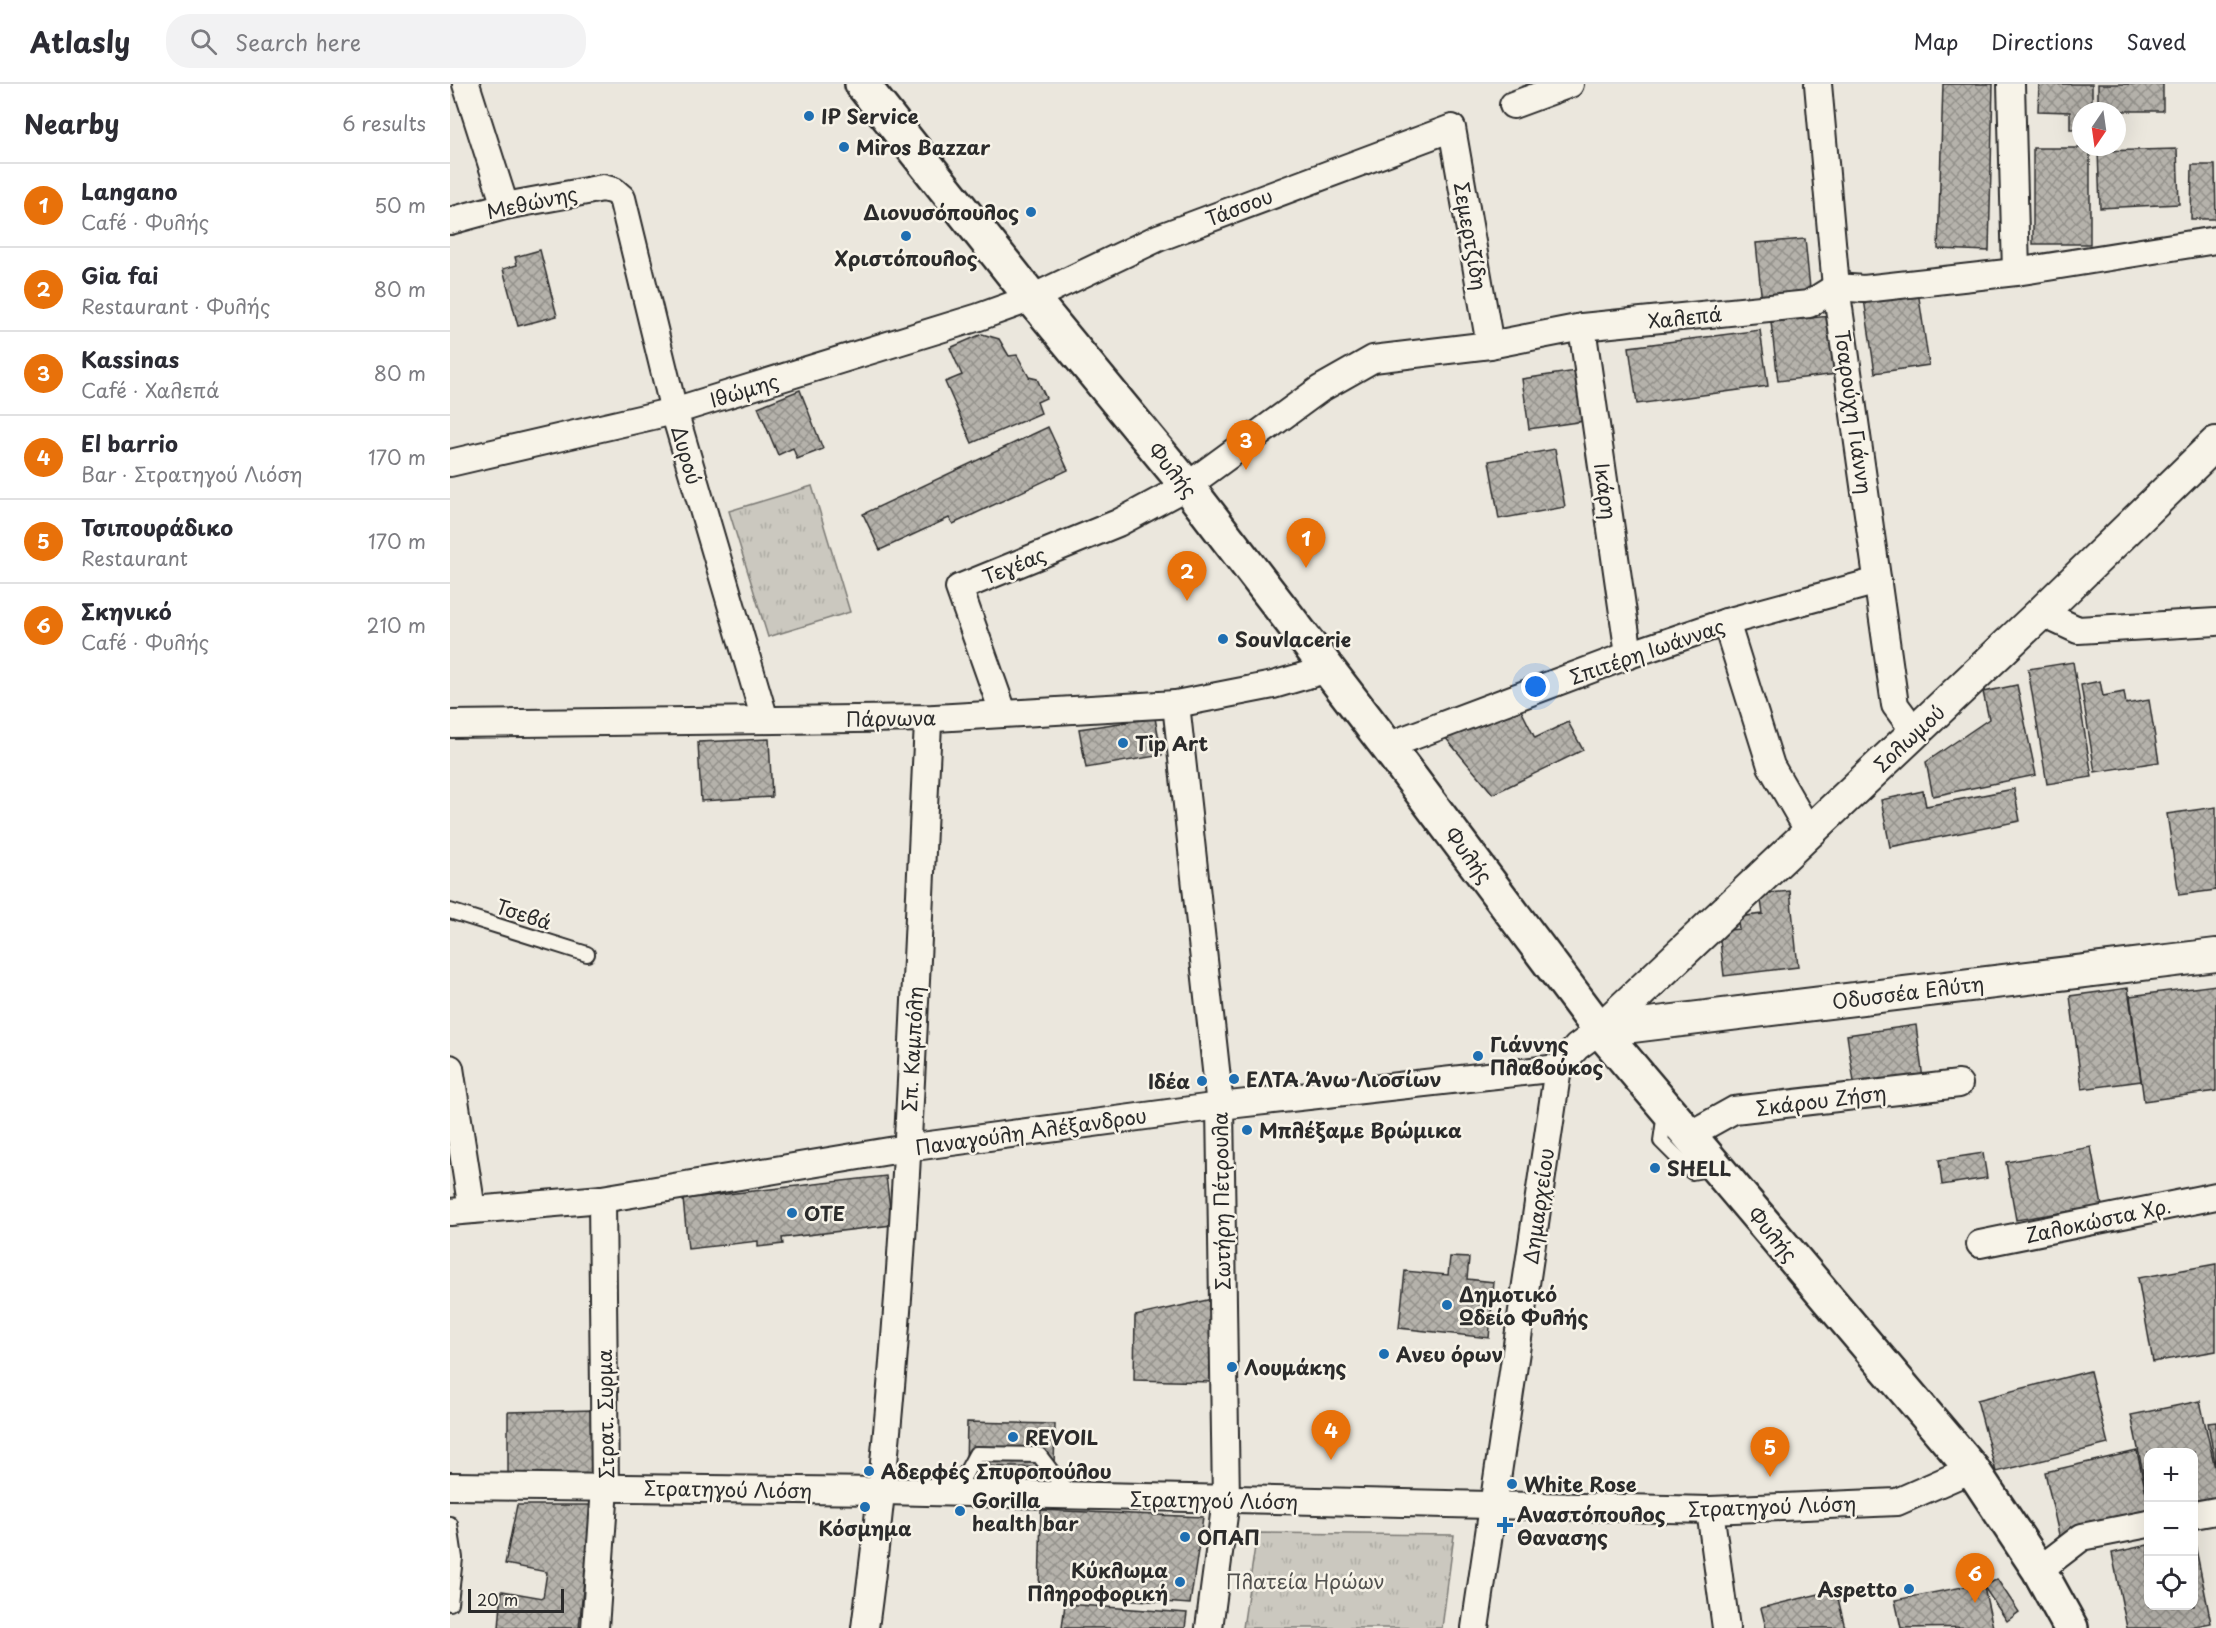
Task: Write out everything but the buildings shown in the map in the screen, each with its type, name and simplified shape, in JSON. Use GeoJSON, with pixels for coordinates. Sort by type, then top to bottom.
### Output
{"type":"FeatureCollection","features":[{"type":"Feature","properties":{"kind":"main road","name":"Φυλής"},"geometry":{"type":"LineString","coordinates":[[862,84],[1032,298],[1187,486],[1387,746],[1600,1030],[1972,1469],[2039,1570],[2071,1628]]}},
{"type":"Feature","properties":{"kind":"street"},"geometry":{"type":"LineString","coordinates":[[466,84],[505,206]]}},
{"type":"Feature","properties":{"kind":"street"},"geometry":{"type":"LineString","coordinates":[[1513,105],[1570,84]]}},
{"type":"Feature","properties":{"kind":"street","name":"Τσαρούχη Γιάννη"},"geometry":{"type":"LineString","coordinates":[[1818,84],[1836,287],[1895,705],[1915,732]]}},
{"type":"Feature","properties":{"kind":"street"},"geometry":{"type":"LineString","coordinates":[[2011,84],[2016,272]]}},
{"type":"Feature","properties":{"kind":"street","name":"Τάσσου"},"geometry":{"type":"LineString","coordinates":[[1032,298],[1158,238],[1452,128]]}},
{"type":"Feature","properties":{"kind":"street","name":"Σεμερτζίδη"},"geometry":{"type":"LineString","coordinates":[[1452,128],[1490,345]]}},
{"type":"Feature","properties":{"kind":"street","name":"Μεθώνης"},"geometry":{"type":"LineString","coordinates":[[450,221],[505,206],[603,188],[614,191]]}},
{"type":"Feature","properties":{"kind":"street","name":"Δυρού"},"geometry":{"type":"LineString","coordinates":[[614,191],[622,198],[674,411],[765,720]]}},
{"type":"Feature","properties":{"kind":"street"},"geometry":{"type":"LineString","coordinates":[[1836,287],[1864,289],[2016,272],[2216,240]]}},
{"type":"Feature","properties":{"kind":"street","name":"Χαλεπά"},"geometry":{"type":"LineString","coordinates":[[1187,486],[1320,390],[1373,359],[1490,345],[1582,327],[1809,304],[1836,287]]}},
{"type":"Feature","properties":{"kind":"street","name":"Ιθώμης"},"geometry":{"type":"LineString","coordinates":[[450,463],[674,411],[980,317],[1032,298]]}},
{"type":"Feature","properties":{"kind":"street","name":"Ικάρη"},"geometry":{"type":"LineString","coordinates":[[1582,327],[1629,655]]}},
{"type":"Feature","properties":{"kind":"street","name":"Σολωμού"},"geometry":{"type":"LineString","coordinates":[[1600,1030],[2041,613],[2216,443]]}},
{"type":"Feature","properties":{"kind":"street","name":"Τεγέας"},"geometry":{"type":"LineString","coordinates":[[1003,712],[959,588],[1118,523],[1187,486]]}},
{"type":"Feature","properties":{"kind":"street","name":"Σπιτέρη Ιωάννας"},"geometry":{"type":"LineString","coordinates":[[1387,746],[1629,655],[1726,622],[1878,581]]}},
{"type":"Feature","properties":{"kind":"street"},"geometry":{"type":"LineString","coordinates":[[2041,613],[2078,630],[2216,622]]}},
{"type":"Feature","properties":{"kind":"street"},"geometry":{"type":"LineString","coordinates":[[1726,622],[1771,766],[1809,832]]}},
{"type":"Feature","properties":{"kind":"street","name":"Πάρνωνα"},"geometry":{"type":"LineString","coordinates":[[450,724],[935,718],[1003,712],[1176,704],[1273,685],[1328,669]]}},
{"type":"Feature","properties":{"kind":"street","name":"Σωτήρη Πέτρουλα"},"geometry":{"type":"LineString","coordinates":[[1176,704],[1220,1106],[1226,1500],[1209,1628]]}},
{"type":"Feature","properties":{"kind":"street","name":"Σπ. Καμπόλη"},"geometry":{"type":"LineString","coordinates":[[865,1628],[883,1491],[906,1148],[928,724],[935,718]]}},
{"type":"Feature","properties":{"kind":"street","name":"Οδυσσέα Ελύτη"},"geometry":{"type":"LineString","coordinates":[[1600,1030],[2216,954]]}},
{"type":"Feature","properties":{"kind":"street"},"geometry":{"type":"LineString","coordinates":[[1558,1068],[1577,1047],[1600,1030]]}},
{"type":"Feature","properties":{"kind":"street"},"geometry":{"type":"LineString","coordinates":[[450,1068],[461,1211]]}},
{"type":"Feature","properties":{"kind":"street","name":"Παναγούλη Αλέξανδρου"},"geometry":{"type":"LineString","coordinates":[[461,1211],[603,1199],[906,1148],[1220,1106],[1558,1068]]}},
{"type":"Feature","properties":{"kind":"street","name":"Δημαρχείου"},"geometry":{"type":"LineString","coordinates":[[1474,1628],[1558,1068]]}},
{"type":"Feature","properties":{"kind":"street","name":"Σκάρου Ζήση"},"geometry":{"type":"LineString","coordinates":[[1689,1135],[1734,1110],[1959,1084]]}},
{"type":"Feature","properties":{"kind":"street","name":"Ζαλοκώστα Χρ."},"geometry":{"type":"LineString","coordinates":[[1980,1244],[2216,1196]]}},
{"type":"Feature","properties":{"kind":"street","name":"Στρατ. Συρμα"},"geometry":{"type":"LineString","coordinates":[[595,1628],[605,1488],[603,1199]]}},
{"type":"Feature","properties":{"kind":"street","name":"Στρατηγού Λιόση"},"geometry":{"type":"LineString","coordinates":[[450,1486],[956,1492],[1493,1507],[1710,1510],[1897,1502],[1972,1469]]}},
{"type":"Feature","properties":{"kind":"street"},"geometry":{"type":"LineString","coordinates":[[1710,1510],[1726,1628]]}},
{"type":"Feature","properties":{"kind":"street"},"geometry":{"type":"LineString","coordinates":[[2198,1514],[2216,1511]]}},
{"type":"Feature","properties":{"kind":"street"},"geometry":{"type":"LineString","coordinates":[[2039,1570],[2082,1537],[2144,1525]]}},
{"type":"Feature","properties":{"kind":"lane","name":"Τσεβά"},"geometry":{"type":"LineString","coordinates":[[450,911],[587,954]]}},
{"type":"Feature","properties":{"kind":"lane"},"geometry":{"type":"LineString","coordinates":[[1666,1108],[1660,1140],[1692,1172],[1716,1167]]}},
{"type":"Feature","properties":{"kind":"lane"},"geometry":{"type":"LineString","coordinates":[[956,1492],[976,1454],[1039,1455],[1070,1496]]}},
{"type":"Feature","properties":{"kind":"lane"},"geometry":{"type":"LineString","coordinates":[[450,1524],[454,1558],[450,1603]]}},
{"type":"Feature","properties":{"kind":"green space"},"geometry":{"type":"Polygon","coordinates":[[[812,486],[850,612],[768,637],[729,511],[812,486]]]}},
{"type":"Feature","properties":{"kind":"green space","name":"Πλατεία Ηρώων"},"geometry":{"type":"Polygon","coordinates":[[[1257,1533],[1454,1535],[1442,1628],[1243,1628],[1257,1533]]]}},
{"type":"Feature","properties":{"kind":"place","name":"IP Service"},"geometry":{"type":"Point","coordinates":[809,116]}},
{"type":"Feature","properties":{"kind":"place","name":"Miros Bazzar"},"geometry":{"type":"Point","coordinates":[844,147]}},
{"type":"Feature","properties":{"kind":"place","name":"Διονυσόπουλος"},"geometry":{"type":"Point","coordinates":[1031,212]}},
{"type":"Feature","properties":{"kind":"place","name":"Χριστόπουλος"},"geometry":{"type":"Point","coordinates":[906,236]}},
{"type":"Feature","properties":{"kind":"place","name":"Kassinas"},"geometry":{"type":"Point","coordinates":[1246,470]}},
{"type":"Feature","properties":{"kind":"place","name":"Langano"},"geometry":{"type":"Point","coordinates":[1306,568]}},
{"type":"Feature","properties":{"kind":"place","name":"Gia fai"},"geometry":{"type":"Point","coordinates":[1187,601]}},
{"type":"Feature","properties":{"kind":"place","name":"Souvlacerie"},"geometry":{"type":"Point","coordinates":[1223,639]}},
{"type":"Feature","properties":{"kind":"place","name":"Tip Art"},"geometry":{"type":"Point","coordinates":[1123,743]}},
{"type":"Feature","properties":{"kind":"place","name":"Γιάννης Πλαβούκος"},"geometry":{"type":"Point","coordinates":[1478,1056]}},
{"type":"Feature","properties":{"kind":"place","name":"ΕΛΤΑ Άνω Λιοσίων"},"geometry":{"type":"Point","coordinates":[1234,1079]}},
{"type":"Feature","properties":{"kind":"place","name":"Ιδέα"},"geometry":{"type":"Point","coordinates":[1202,1081]}},
{"type":"Feature","properties":{"kind":"place","name":"Μπλέξαμε Βρώμικα"},"geometry":{"type":"Point","coordinates":[1247,1130]}},
{"type":"Feature","properties":{"kind":"place","name":"SHELL"},"geometry":{"type":"Point","coordinates":[1655,1168]}},
{"type":"Feature","properties":{"kind":"place","name":"ΟΤΕ"},"geometry":{"type":"Point","coordinates":[792,1213]}},
{"type":"Feature","properties":{"kind":"place","name":"Δημοτικό Ωδείο Φυλής"},"geometry":{"type":"Point","coordinates":[1447,1305]}},
{"type":"Feature","properties":{"kind":"place","name":"Ανευ όρων"},"geometry":{"type":"Point","coordinates":[1384,1354]}},
{"type":"Feature","properties":{"kind":"place","name":"Λουμάκης"},"geometry":{"type":"Point","coordinates":[1232,1367]}},
{"type":"Feature","properties":{"kind":"place","name":"REVOIL"},"geometry":{"type":"Point","coordinates":[1013,1437]}},
{"type":"Feature","properties":{"kind":"place","name":"El barrio"},"geometry":{"type":"Point","coordinates":[1331,1460]}},
{"type":"Feature","properties":{"kind":"place","name":"Αδερφές Σπυροπούλου"},"geometry":{"type":"Point","coordinates":[869,1471]}},
{"type":"Feature","properties":{"kind":"place","name":"Τσιπουράδικο"},"geometry":{"type":"Point","coordinates":[1770,1477]}},
{"type":"Feature","properties":{"kind":"place","name":"White Rose"},"geometry":{"type":"Point","coordinates":[1512,1484]}},
{"type":"Feature","properties":{"kind":"place","name":"Κόσμημα"},"geometry":{"type":"Point","coordinates":[865,1507]}},
{"type":"Feature","properties":{"kind":"place","name":"Gorilla health bar"},"geometry":{"type":"Point","coordinates":[960,1511]}},
{"type":"Feature","properties":{"kind":"place","name":"Αναστόπουλος Θανασης"},"geometry":{"type":"Point","coordinates":[1505,1525]}},
{"type":"Feature","properties":{"kind":"place","name":"ΟΠΑΠ"},"geometry":{"type":"Point","coordinates":[1185,1537]}},
{"type":"Feature","properties":{"kind":"place","name":"Κύκλωμα Πληροφορική"},"geometry":{"type":"Point","coordinates":[1180,1582]}},
{"type":"Feature","properties":{"kind":"place","name":"Aspetto"},"geometry":{"type":"Point","coordinates":[1909,1589]}},
{"type":"Feature","properties":{"kind":"place","name":"Σκηνικό"},"geometry":{"type":"Point","coordinates":[1975,1603]}}]}
